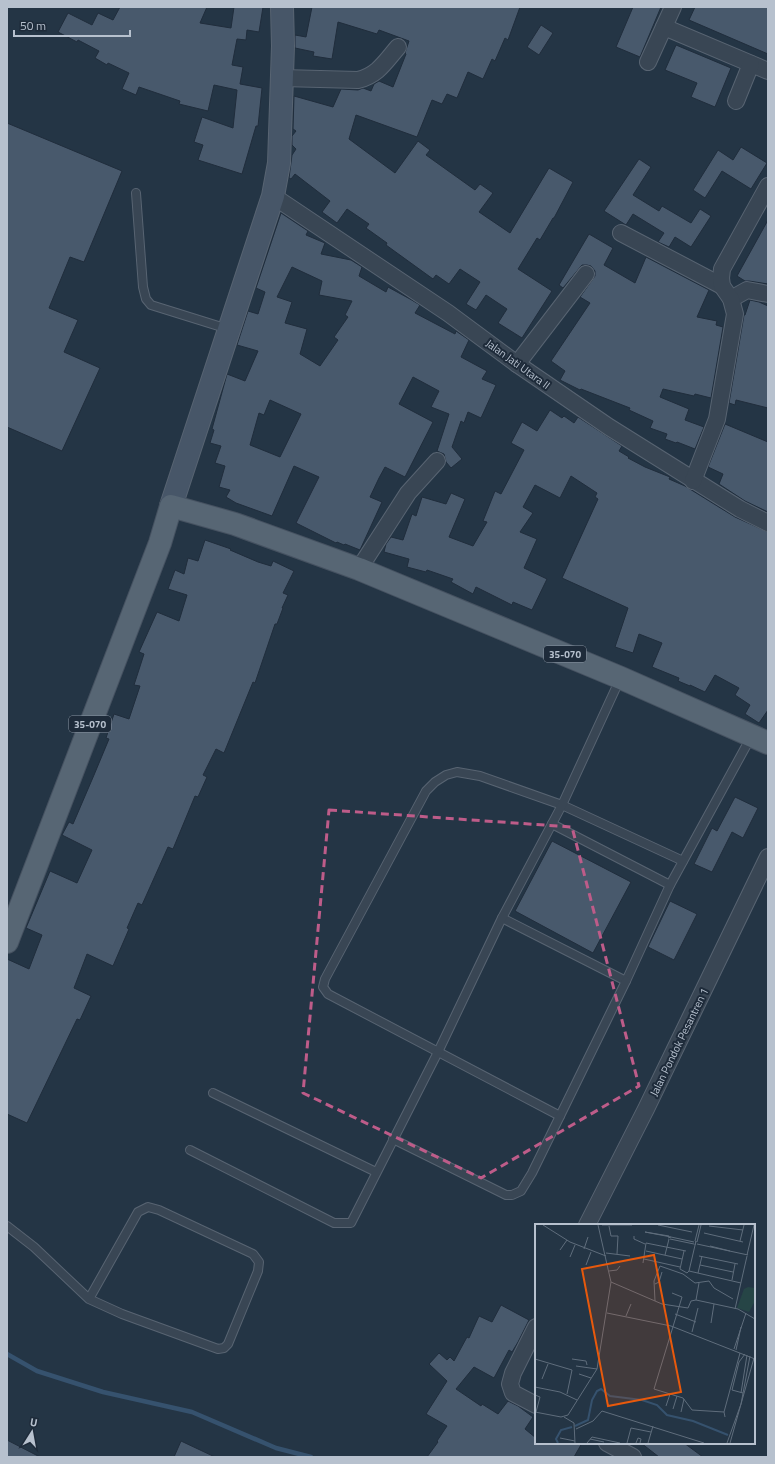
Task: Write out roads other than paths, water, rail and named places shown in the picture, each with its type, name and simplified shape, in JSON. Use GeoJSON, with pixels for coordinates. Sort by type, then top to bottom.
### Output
{"type":"FeatureCollection","features":[{"type":"Feature","properties":{"kind":"main road"},"geometry":{"type":"LineString","coordinates":[[171,506],[273,196],[279,163],[282,78],[282,7]]}},
{"type":"Feature","properties":{"kind":"main road","name":"35-070"},"geometry":{"type":"LineString","coordinates":[[7,942],[160,543],[171,506],[235,524],[360,569],[621,678],[760,739]]}},
{"type":"Feature","properties":{"kind":"street"},"geometry":{"type":"LineString","coordinates":[[648,62],[673,7]]}},
{"type":"Feature","properties":{"kind":"street"},"geometry":{"type":"LineString","coordinates":[[664,27],[768,71]]}},
{"type":"Feature","properties":{"kind":"street"},"geometry":{"type":"LineString","coordinates":[[282,78],[358,80],[367,78],[376,72],[398,47]]}},
{"type":"Feature","properties":{"kind":"street"},"geometry":{"type":"LineString","coordinates":[[736,101],[751,64]]}},
{"type":"Feature","properties":{"kind":"street"},"geometry":{"type":"LineString","coordinates":[[693,481],[717,419],[734,314],[731,299],[722,286],[722,269],[768,186]]}},
{"type":"Feature","properties":{"kind":"street","name":"Jalan Jati Utara II"},"geometry":{"type":"LineString","coordinates":[[273,196],[448,313],[517,364],[609,427],[693,481],[740,509],[768,523]]}},
{"type":"Feature","properties":{"kind":"street"},"geometry":{"type":"LineString","coordinates":[[621,233],[722,286]]}},
{"type":"Feature","properties":{"kind":"street"},"geometry":{"type":"LineString","coordinates":[[517,364],[586,274]]}},
{"type":"Feature","properties":{"kind":"street"},"geometry":{"type":"LineString","coordinates":[[731,299],[747,290],[768,294]]}},
{"type":"Feature","properties":{"kind":"street"},"geometry":{"type":"LineString","coordinates":[[360,569],[408,493],[437,461]]}},
{"type":"Feature","properties":{"kind":"street","name":"Jalan Pondok Pesantren 1"},"geometry":{"type":"LineString","coordinates":[[588,1224],[646,1109],[768,857]]}},
{"type":"Feature","properties":{"kind":"street"},"geometry":{"type":"LineString","coordinates":[[535,1329],[513,1373],[510,1384],[513,1393],[535,1404]]}},
{"type":"Feature","properties":{"kind":"street"},"geometry":{"type":"LineString","coordinates":[[609,1444],[633,1457]]}},
{"type":"Feature","properties":{"kind":"lane"},"geometry":{"type":"LineString","coordinates":[[136,193],[143,287],[146,299],[152,305],[230,329]]}},
{"type":"Feature","properties":{"kind":"lane"},"geometry":{"type":"LineString","coordinates":[[190,1150],[334,1223],[351,1223],[438,1052],[502,918],[562,804],[621,678]]}},
{"type":"Feature","properties":{"kind":"lane"},"geometry":{"type":"LineString","coordinates":[[393,1139],[506,1195],[512,1195],[521,1191],[532,1173],[626,981],[670,885],[740,758],[760,739]]}},
{"type":"Feature","properties":{"kind":"lane"},"geometry":{"type":"LineString","coordinates":[[560,1116],[328,994],[323,987],[324,979],[426,791],[435,782],[446,775],[457,772],[480,776],[562,804],[683,861]]}},
{"type":"Feature","properties":{"kind":"lane"},"geometry":{"type":"LineString","coordinates":[[552,824],[670,885]]}},
{"type":"Feature","properties":{"kind":"lane"},"geometry":{"type":"LineString","coordinates":[[502,918],[626,981]]}},
{"type":"Feature","properties":{"kind":"lane"},"geometry":{"type":"LineString","coordinates":[[214,1093],[376,1172]]}},
{"type":"Feature","properties":{"kind":"lane"},"geometry":{"type":"LineString","coordinates":[[7,1226],[34,1247],[89,1299],[122,1314],[218,1349],[224,1348],[228,1344],[258,1271],[259,1262],[253,1254],[159,1210],[148,1207],[138,1212],[89,1299]]}},
{"type":"Feature","properties":{"kind":"waterway"},"geometry":{"type":"LineString","coordinates":[[7,1354],[37,1371],[103,1392],[192,1412],[276,1448],[311,1457]]}}]}
